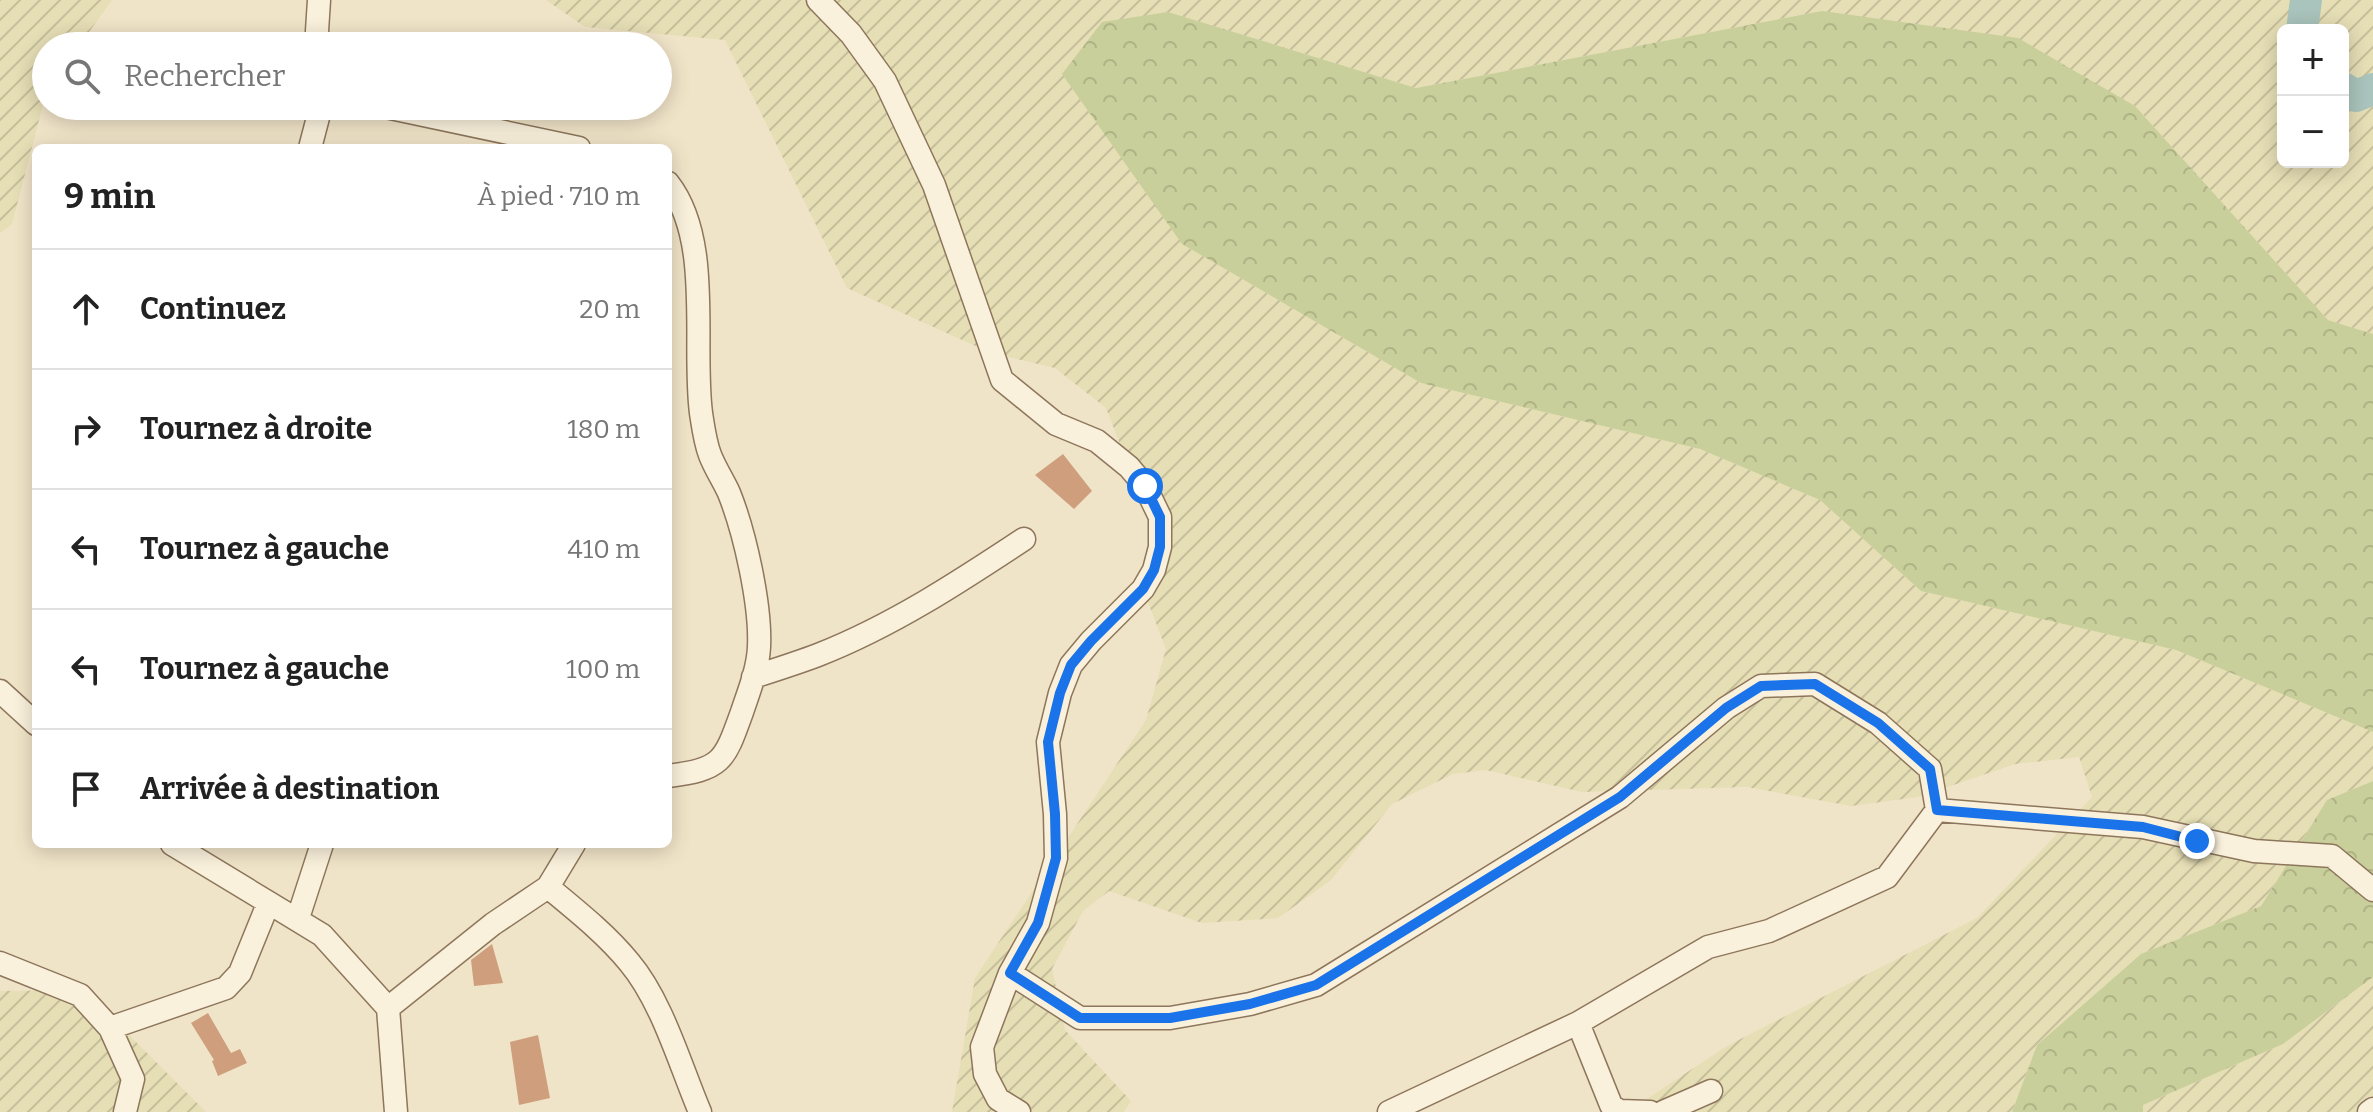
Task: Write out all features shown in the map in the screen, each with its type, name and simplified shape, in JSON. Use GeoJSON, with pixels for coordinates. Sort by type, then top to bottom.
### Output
{"type":"FeatureCollection","features":[{"type":"Feature","properties":{"kind":"street"},"geometry":{"type":"LineString","coordinates":[[317,32],[319,0]]}},
{"type":"Feature","properties":{"kind":"street"},"geometry":{"type":"LineString","coordinates":[[818,0],[851,34],[885,81],[934,185],[1002,380],[1056,424],[1097,441],[1129,467],[1145,486],[1160,517],[1160,547],[1148,579],[1143,589],[1071,665],[1060,693],[1048,742],[1056,858],[1038,923],[1010,973],[982,1047],[985,1074],[998,1099],[1019,1112]]}},
{"type":"Feature","properties":{"kind":"street"},"geometry":{"type":"LineString","coordinates":[[311,144],[317,120]]}},
{"type":"Feature","properties":{"kind":"street"},"geometry":{"type":"LineString","coordinates":[[447,120],[560,144]]}},
{"type":"Feature","properties":{"kind":"street"},"geometry":{"type":"LineString","coordinates":[[672,188],[694,240],[701,412],[709,454],[728,492],[741,530],[757,614],[759,648],[730,747],[720,761],[700,772],[672,776]]}},
{"type":"Feature","properties":{"kind":"street"},"geometry":{"type":"LineString","coordinates":[[753,677],[819,655],[870,631],[949,588],[1024,539]]}},
{"type":"Feature","properties":{"kind":"street"},"geometry":{"type":"LineString","coordinates":[[1010,973],[1080,1018],[1170,1018],[1250,1004],[1316,985],[1620,797],[1726,708],[1761,686],[1815,684],[1878,723],[1930,769],[1937,810],[1887,877],[1769,931],[1708,947],[1578,1023],[1389,1112]]}},
{"type":"Feature","properties":{"kind":"street"},"geometry":{"type":"LineString","coordinates":[[0,691],[32,720]]}},
{"type":"Feature","properties":{"kind":"street"},"geometry":{"type":"LineString","coordinates":[[1937,810],[2143,827],[2254,851],[2332,856],[2373,890]]}},
{"type":"Feature","properties":{"kind":"street"},"geometry":{"type":"LineString","coordinates":[[178,848],[322,935],[388,1008],[396,1112]]}},
{"type":"Feature","properties":{"kind":"street"},"geometry":{"type":"LineString","coordinates":[[298,918],[321,848]]}},
{"type":"Feature","properties":{"kind":"street"},"geometry":{"type":"LineString","coordinates":[[388,1008],[493,924],[548,887],[572,848]]}},
{"type":"Feature","properties":{"kind":"street"},"geometry":{"type":"LineString","coordinates":[[548,887],[597,927],[631,964],[655,1005],[700,1112]]}},
{"type":"Feature","properties":{"kind":"street"},"geometry":{"type":"LineString","coordinates":[[110,1028],[226,988],[240,973],[268,904]]}},
{"type":"Feature","properties":{"kind":"street"},"geometry":{"type":"LineString","coordinates":[[0,963],[80,995],[110,1028],[133,1079],[125,1112]]}},
{"type":"Feature","properties":{"kind":"street"},"geometry":{"type":"LineString","coordinates":[[1578,1023],[1611,1105],[1619,1111],[1650,1112]]}},
{"type":"Feature","properties":{"kind":"street"},"geometry":{"type":"LineString","coordinates":[[1663,1112],[1711,1091]]}},
{"type":"Feature","properties":{"kind":"shaded area"},"geometry":{"type":"Polygon","coordinates":[[[0,0],[112,0],[89,32],[32,32],[32,120],[39,120],[12,224],[0,233],[0,0]]]}},
{"type":"Feature","properties":{"kind":"shaded area"},"geometry":{"type":"Polygon","coordinates":[[[546,0],[2373,0],[2373,334],[2328,320],[2135,106],[1822,11],[1416,88],[1167,12],[1182,244],[1421,383],[1700,449],[1820,500],[1921,591],[2176,650],[2373,732],[2373,781],[2327,800],[2261,906],[2141,954],[2037,1045],[2012,1112],[1627,1112],[1727,1046],[1977,918],[2092,797],[2079,757],[2015,764],[1918,797],[1851,806],[1747,787],[1582,792],[1486,770],[1453,774],[1392,804],[1331,880],[1278,918],[1202,923],[1109,891],[1083,911],[1052,969],[1065,1030],[1131,1101],[1124,1112],[952,1112],[975,978],[1146,720],[1166,649],[1143,589],[1160,547],[1106,408],[1055,368],[991,353],[847,288],[725,40],[672,35],[672,32],[585,27],[546,0]]]}},
{"type":"Feature","properties":{"kind":"shaded area"},"geometry":{"type":"Polygon","coordinates":[[[2373,977],[2373,1112],[2143,1112],[2143,1105],[2283,1044],[2373,977]]]}},
{"type":"Feature","properties":{"kind":"shaded area"},"geometry":{"type":"Polygon","coordinates":[[[88,990],[206,1112],[0,1112],[0,991],[88,990]]]}},
{"type":"Feature","properties":{"kind":"green space"},"geometry":{"type":"Polygon","coordinates":[[[1822,11],[2018,38],[2135,106],[2328,320],[2373,334],[2373,732],[2176,650],[1921,591],[1820,500],[1700,449],[1421,383],[1182,244],[1062,74],[1102,22],[1168,12],[1416,88],[1822,11]]]}},
{"type":"Feature","properties":{"kind":"green space"},"geometry":{"type":"Polygon","coordinates":[[[2373,781],[2373,977],[2283,1044],[2143,1105],[2143,1112],[2012,1112],[2037,1045],[2141,954],[2261,906],[2327,800],[2373,781]]]}},
{"type":"Feature","properties":{"kind":"building"},"geometry":{"type":"Polygon","coordinates":[[[1063,454],[1092,491],[1074,509],[1035,475],[1063,454]]]}},
{"type":"Feature","properties":{"kind":"building"},"geometry":{"type":"Polygon","coordinates":[[[492,944],[503,983],[474,986],[471,960],[492,944]]]}},
{"type":"Feature","properties":{"kind":"building"},"geometry":{"type":"Polygon","coordinates":[[[208,1013],[231,1053],[240,1049],[247,1063],[218,1076],[214,1060],[191,1023],[208,1013]]]}},
{"type":"Feature","properties":{"kind":"building"},"geometry":{"type":"Polygon","coordinates":[[[538,1035],[550,1098],[519,1105],[510,1042],[538,1035]]]}},
{"type":"Feature","properties":{"kind":"waterway"},"geometry":{"type":"LineString","coordinates":[[2303,24],[2306,0]]}},
{"type":"Feature","properties":{"kind":"waterway"},"geometry":{"type":"LineString","coordinates":[[2349,92],[2356,96],[2373,89]]}},
{"type":"Feature","properties":{"kind":"route"},"geometry":{"type":"LineString","coordinates":[[1145,486],[1160,517],[1160,547],[1154,570],[1143,589],[1071,665],[1060,693],[1048,742],[1056,858],[1038,923],[1010,973],[1080,1018],[1170,1018],[1250,1004],[1316,985],[1620,797],[1726,708],[1761,686],[1815,684],[1878,723],[1930,769],[1937,810],[2143,827],[2197,841]]}}]}
